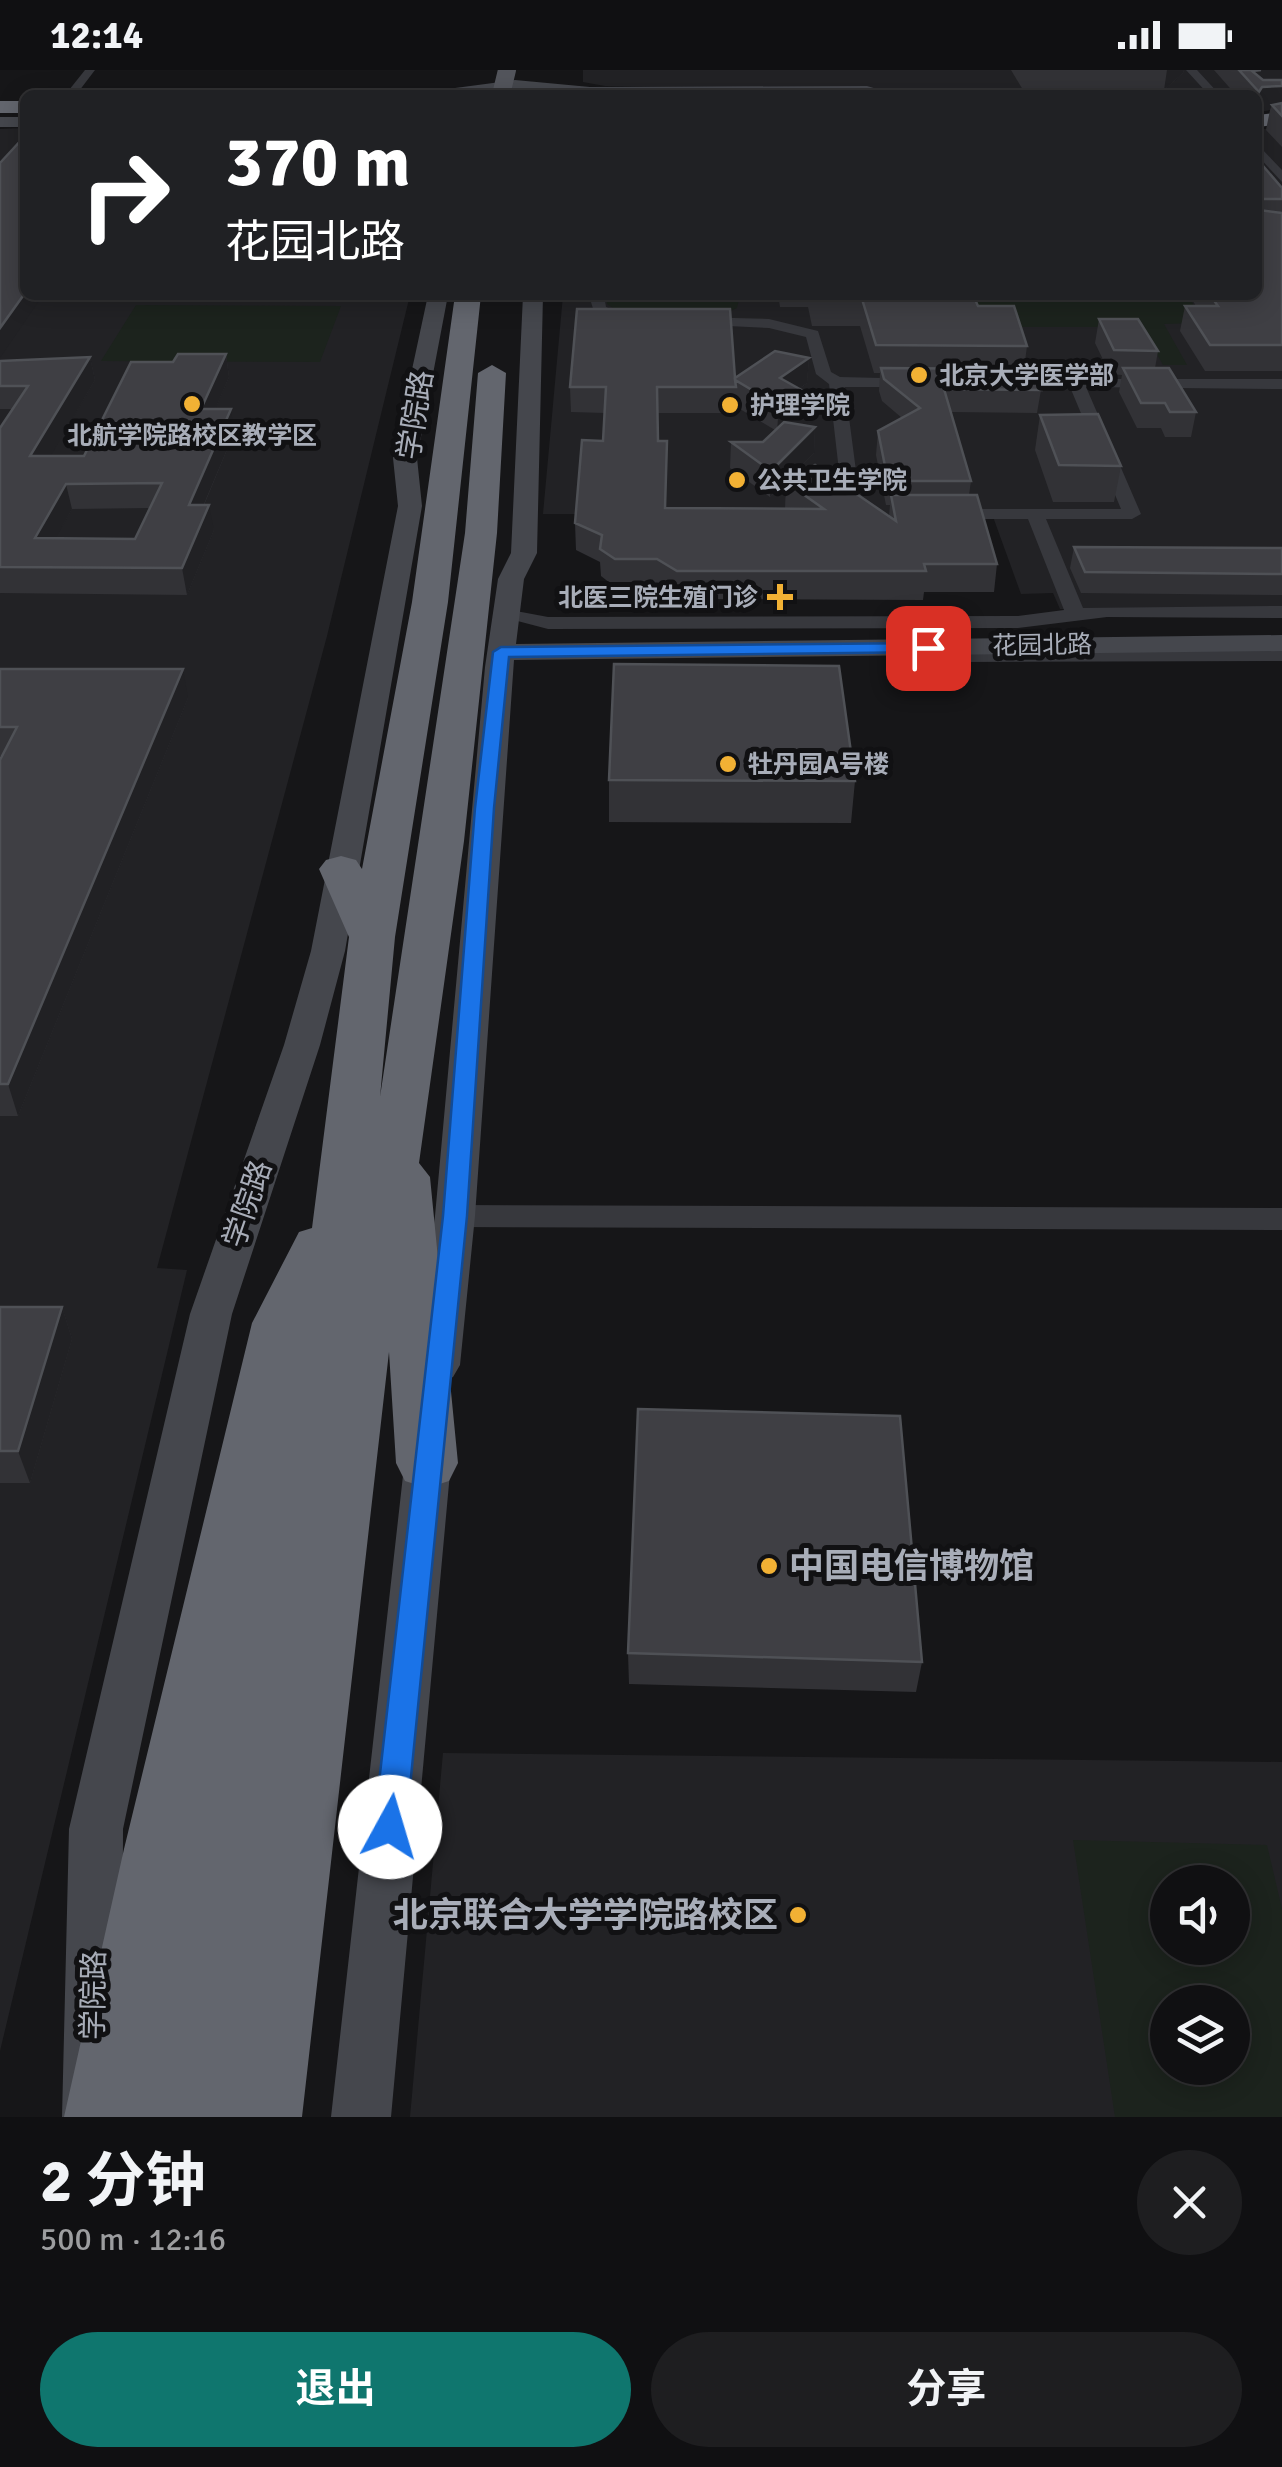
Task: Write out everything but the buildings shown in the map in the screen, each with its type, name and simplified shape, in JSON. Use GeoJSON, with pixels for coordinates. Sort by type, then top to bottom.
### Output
{"type":"FeatureCollection","features":[{"type":"Feature","properties":{"kind":"highway","name":"学院路"},"geometry":{"type":"LineString","coordinates":[[183,2117],[345,1192],[372,937],[430,602],[467,300]]}},
{"type":"Feature","properties":{"kind":"highway"},"geometry":{"type":"LineString","coordinates":[[261,2117],[376,1231],[400,1132],[443,842],[481,533],[494,349]]}},
{"type":"Feature","properties":{"kind":"highway"},"geometry":{"type":"LineString","coordinates":[[481,533],[511,578]]}},
{"type":"Feature","properties":{"kind":"highway"},"geometry":{"type":"LineString","coordinates":[[443,842],[484,808]]}},
{"type":"Feature","properties":{"kind":"highway"},"geometry":{"type":"LineString","coordinates":[[342,869],[372,937]]}},
{"type":"Feature","properties":{"kind":"highway"},"geometry":{"type":"LineString","coordinates":[[400,1132],[427,1463]]}},
{"type":"Feature","properties":{"kind":"highway"},"geometry":{"type":"LineString","coordinates":[[105,2117],[160,1849],[280,1323],[345,1192]]}},
{"type":"Feature","properties":{"kind":"street"},"geometry":{"type":"LineString","coordinates":[[74,90],[90,70]]}},
{"type":"Feature","properties":{"kind":"street"},"geometry":{"type":"LineString","coordinates":[[1191,70],[1210,90]]}},
{"type":"Feature","properties":{"kind":"street"},"geometry":{"type":"LineString","coordinates":[[454,90],[472,85],[554,84],[578,90]]}},
{"type":"Feature","properties":{"kind":"street"},"geometry":{"type":"LineString","coordinates":[[1262,153],[1282,178]]}},
{"type":"Feature","properties":{"kind":"street","name":"学院路"},"geometry":{"type":"LineString","coordinates":[[92,2117],[96,1829],[211,1314],[307,1026],[328,951],[410,506],[405,458],[437,300]]}},
{"type":"Feature","properties":{"kind":"street"},"geometry":{"type":"LineString","coordinates":[[360,2117],[455,1216],[484,808],[511,578],[524,553],[533,300]]}},
{"type":"Feature","properties":{"kind":"street"},"geometry":{"type":"LineString","coordinates":[[597,300],[599,310],[613,316],[655,321]]}},
{"type":"Feature","properties":{"kind":"street"},"geometry":{"type":"LineString","coordinates":[[673,321],[766,314],[813,334],[824,374],[838,382],[928,382]]}},
{"type":"Feature","properties":{"kind":"street"},"geometry":{"type":"LineString","coordinates":[[1011,360],[1019,382]]}},
{"type":"Feature","properties":{"kind":"street"},"geometry":{"type":"LineString","coordinates":[[838,382],[853,514],[890,514]]}},
{"type":"Feature","properties":{"kind":"street"},"geometry":{"type":"LineString","coordinates":[[983,382],[1275,384],[1282,406]]}},
{"type":"Feature","properties":{"kind":"street"},"geometry":{"type":"LineString","coordinates":[[926,514],[1132,514],[1076,383]]}},
{"type":"Feature","properties":{"kind":"street"},"geometry":{"type":"LineString","coordinates":[[1035,514],[1076,615]]}},
{"type":"Feature","properties":{"kind":"street"},"geometry":{"type":"LineString","coordinates":[[503,635],[548,623],[1018,622],[1076,615],[1282,612]]}},
{"type":"Feature","properties":{"kind":"street","name":"花园北路"},"geometry":{"type":"LineString","coordinates":[[503,635],[828,639],[1282,628]]}},
{"type":"Feature","properties":{"kind":"street","name":"花园北路"},"geometry":{"type":"LineString","coordinates":[[503,635],[856,652],[1035,644],[1282,643]]}},
{"type":"Feature","properties":{"kind":"street"},"geometry":{"type":"LineString","coordinates":[[962,656],[1282,655]]}},
{"type":"Feature","properties":{"kind":"street"},"geometry":{"type":"LineString","coordinates":[[455,1216],[1282,1218]]}},
{"type":"Feature","properties":{"kind":"shaded area"},"geometry":{"type":"Polygon","coordinates":[[[583,70],[1282,70],[1282,91],[605,86],[583,82],[583,70]]]}},
{"type":"Feature","properties":{"kind":"shaded area"},"geometry":{"type":"Polygon","coordinates":[[[20,128],[20,300],[409,300],[327,636],[157,1268],[187,1270],[0,2051],[0,129],[20,128]]]}},
{"type":"Feature","properties":{"kind":"shaded area","name":"北京大学医学部"},"geometry":{"type":"Polygon","coordinates":[[[1262,129],[1282,129],[1282,609],[1060,609],[1053,593],[1021,594],[992,514],[543,514],[563,300],[1262,300],[1262,129]]]}},
{"type":"Feature","properties":{"kind":"shaded area"},"geometry":{"type":"Polygon","coordinates":[[[607,300],[739,300],[737,308],[726,313],[620,313],[607,300]]]}},
{"type":"Feature","properties":{"kind":"shaded area"},"geometry":{"type":"Polygon","coordinates":[[[963,300],[1230,302],[1192,302],[1202,323],[1164,324],[1187,365],[1163,365],[1149,340],[1109,327],[984,327],[963,300]]]}},
{"type":"Feature","properties":{"kind":"shaded area"},"geometry":{"type":"Polygon","coordinates":[[[136,305],[341,306],[320,362],[101,361],[136,305]]]}},
{"type":"Feature","properties":{"kind":"shaded area","name":"北京联合大学学院路校区"},"geometry":{"type":"Polygon","coordinates":[[[443,1753],[1282,1762],[1282,2117],[410,2117],[443,1753]]]}},
{"type":"Feature","properties":{"kind":"shaded area"},"geometry":{"type":"Polygon","coordinates":[[[1073,1840],[1267,1845],[1282,1909],[1282,2117],[1115,2117],[1073,1840]]]}},
{"type":"Feature","properties":{"kind":"place","name":"北京大学医学部"},"geometry":{"type":"Point","coordinates":[919,375]}},
{"type":"Feature","properties":{"kind":"place","name":"北航学院路校区教学区"},"geometry":{"type":"Point","coordinates":[192,404]}},
{"type":"Feature","properties":{"kind":"place","name":"护理学院"},"geometry":{"type":"Point","coordinates":[730,405]}},
{"type":"Feature","properties":{"kind":"place","name":"公共卫生学院"},"geometry":{"type":"Point","coordinates":[737,480]}},
{"type":"Feature","properties":{"kind":"place","name":"北医三院生殖门诊"},"geometry":{"type":"Point","coordinates":[780,597]}},
{"type":"Feature","properties":{"kind":"place","name":"牡丹园A号楼"},"geometry":{"type":"Point","coordinates":[728,764]}},
{"type":"Feature","properties":{"kind":"place","name":"中国电信博物馆"},"geometry":{"type":"Point","coordinates":[769,1566]}},
{"type":"Feature","properties":{"kind":"place","name":"北京联合大学学院路校区"},"geometry":{"type":"Point","coordinates":[798,1915]}},
{"type":"Feature","properties":{"kind":"route"},"geometry":{"type":"LineString","coordinates":[[390,1827],[455,1216],[484,808],[501,652],[856,652],[928,648]]}}]}
